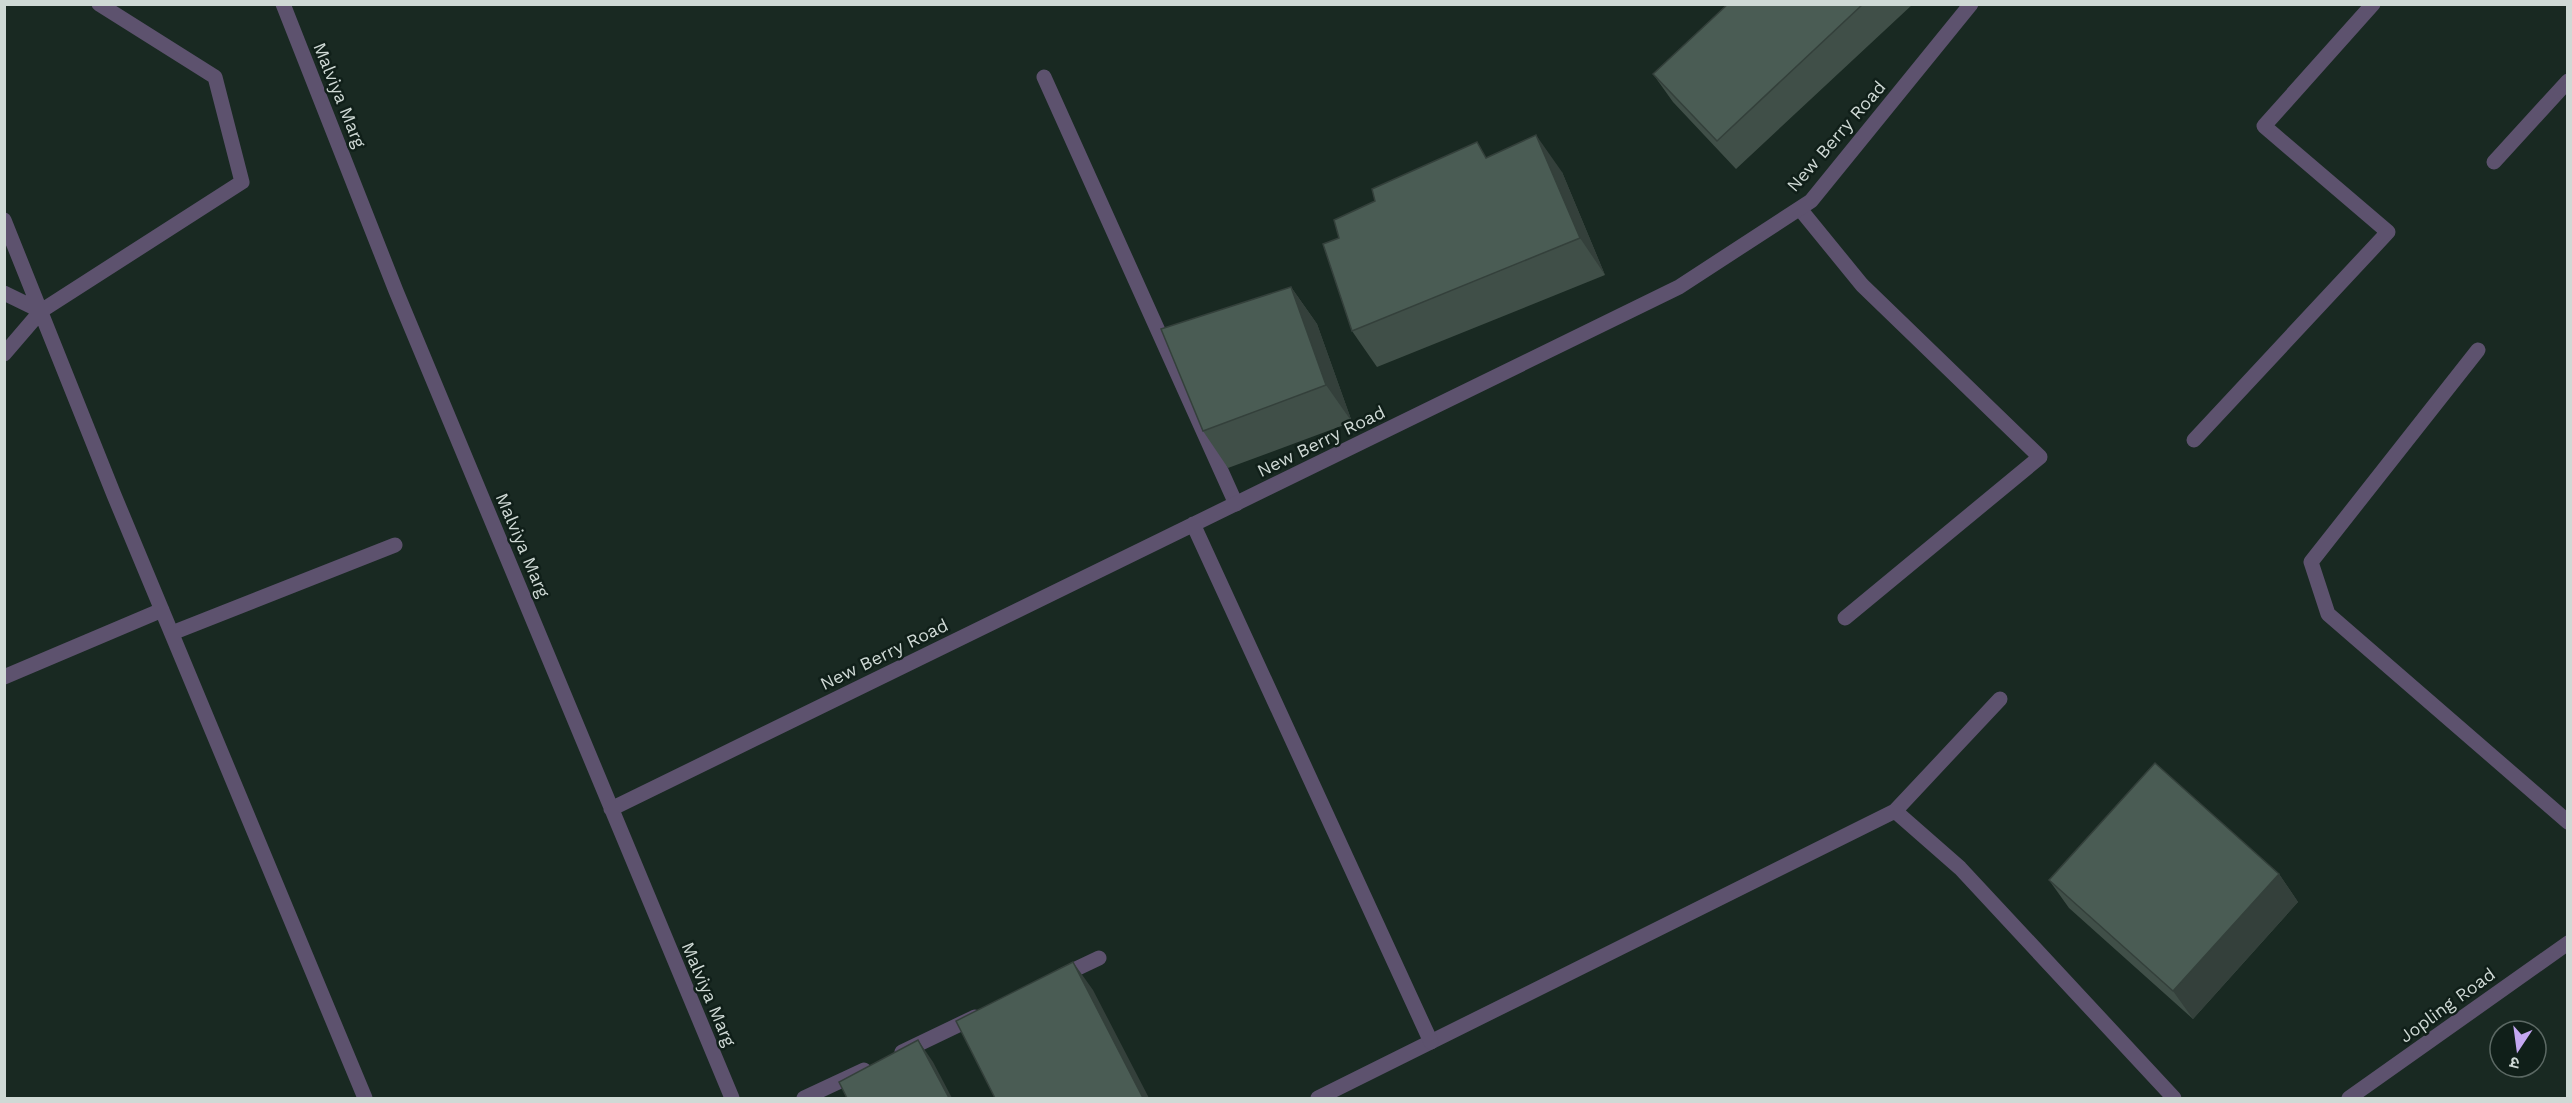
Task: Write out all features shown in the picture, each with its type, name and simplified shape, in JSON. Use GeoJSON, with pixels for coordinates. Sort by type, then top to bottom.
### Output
{"type":"FeatureCollection","features":[{"type":"Feature","properties":{"kind":"street"},"geometry":{"type":"LineString","coordinates":[[4,354],[41,311],[242,182],[215,77],[99,4]]}},
{"type":"Feature","properties":{"kind":"street","name":"Malviya Marg"},"geometry":{"type":"LineString","coordinates":[[283,4],[396,291],[732,1098]]}},
{"type":"Feature","properties":{"kind":"street"},"geometry":{"type":"LineString","coordinates":[[2194,440],[2388,232],[2264,126],[2373,4]]}},
{"type":"Feature","properties":{"kind":"street","name":"New Berry Road"},"geometry":{"type":"LineString","coordinates":[[611,809],[1679,287],[1811,201],[1963,7]]}},
{"type":"Feature","properties":{"kind":"street"},"geometry":{"type":"LineString","coordinates":[[1044,77],[1236,504]]}},
{"type":"Feature","properties":{"kind":"street"},"geometry":{"type":"LineString","coordinates":[[2494,162],[2568,81]]}},
{"type":"Feature","properties":{"kind":"street"},"geometry":{"type":"LineString","coordinates":[[1800,208],[1862,285],[2040,457],[1845,618]]}},
{"type":"Feature","properties":{"kind":"street"},"geometry":{"type":"LineString","coordinates":[[4,220],[162,610],[365,1098]]}},
{"type":"Feature","properties":{"kind":"street"},"geometry":{"type":"LineString","coordinates":[[4,293],[41,311]]}},
{"type":"Feature","properties":{"kind":"street"},"geometry":{"type":"LineString","coordinates":[[2478,350],[2311,562],[2328,614],[2568,822]]}},
{"type":"Feature","properties":{"kind":"street"},"geometry":{"type":"LineString","coordinates":[[1193,524],[1431,1042]]}},
{"type":"Feature","properties":{"kind":"street"},"geometry":{"type":"LineString","coordinates":[[172,633],[395,545]]}},
{"type":"Feature","properties":{"kind":"street"},"geometry":{"type":"LineString","coordinates":[[4,677],[162,610]]}},
{"type":"Feature","properties":{"kind":"street"},"geometry":{"type":"LineString","coordinates":[[1318,1098],[1895,810],[2000,699]]}},
{"type":"Feature","properties":{"kind":"street"},"geometry":{"type":"LineString","coordinates":[[1895,810],[1960,868],[2174,1098]]}},
{"type":"Feature","properties":{"kind":"street","name":"Jopling Road"},"geometry":{"type":"LineString","coordinates":[[2349,1098],[2568,942]]}},
{"type":"Feature","properties":{"kind":"street"},"geometry":{"type":"LineString","coordinates":[[1047,983],[1099,958]]}},
{"type":"Feature","properties":{"kind":"street"},"geometry":{"type":"LineString","coordinates":[[804,1098],[994,1008]]}},
{"type":"Feature","properties":{"kind":"building"},"geometry":{"type":"Polygon","coordinates":[[[1728,4],[1863,4],[1717,141],[1653,74],[1728,4]]]}},
{"type":"Feature","properties":{"kind":"building"},"geometry":{"type":"Polygon","coordinates":[[[1536,135],[1580,238],[1352,331],[1323,244],[1339,238],[1334,220],[1375,201],[1372,189],[1477,142],[1486,158],[1536,135]]]}},
{"type":"Feature","properties":{"kind":"building"},"geometry":{"type":"Polygon","coordinates":[[[1291,287],[1326,385],[1203,431],[1161,329],[1291,287]]]}},
{"type":"Feature","properties":{"kind":"building"},"geometry":{"type":"Polygon","coordinates":[[[2155,763],[2279,874],[2173,991],[2049,880],[2155,763]]]}},
{"type":"Feature","properties":{"kind":"building"},"geometry":{"type":"Polygon","coordinates":[[[1073,962],[1143,1098],[995,1098],[956,1021],[1073,962]]]}},
{"type":"Feature","properties":{"kind":"building"},"geometry":{"type":"Polygon","coordinates":[[[918,1040],[949,1098],[847,1098],[839,1082],[918,1040]]]}}]}
